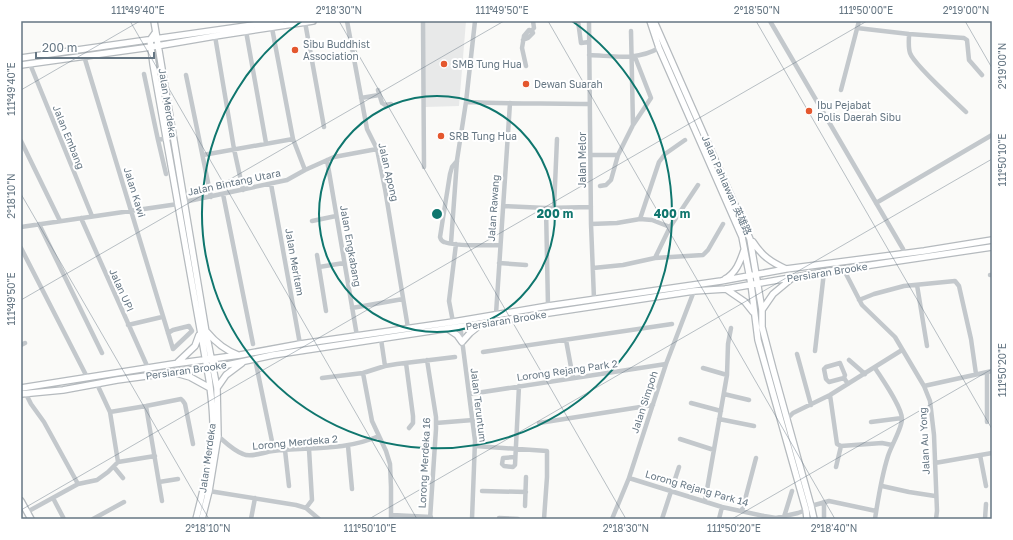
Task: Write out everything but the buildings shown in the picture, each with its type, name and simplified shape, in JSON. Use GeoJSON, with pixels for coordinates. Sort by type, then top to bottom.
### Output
{"type":"FeatureCollection","features":[{"type":"Feature","properties":{"kind":"main road","name":"Jalan Merdeka"},"geometry":{"type":"LineString","coordinates":[[154,21],[181,203],[203,333],[206,368],[210,388],[213,433],[196,519]]}},
{"type":"Feature","properties":{"kind":"main road"},"geometry":{"type":"LineString","coordinates":[[21,65],[158,46],[246,31],[281,21]]}},
{"type":"Feature","properties":{"kind":"main road"},"geometry":{"type":"LineString","coordinates":[[21,58],[272,24],[313,21]]}},
{"type":"Feature","properties":{"kind":"main road","name":"Jalan Pahlawan 英雄路"},"geometry":{"type":"LineString","coordinates":[[650,21],[659,48],[742,237],[751,284],[758,340],[806,510],[807,519]]}},
{"type":"Feature","properties":{"kind":"main road","name":"Jalan Pahlawan 英雄路"},"geometry":{"type":"LineString","coordinates":[[654,21],[750,239],[757,274],[764,331],[812,506],[814,519]]}},
{"type":"Feature","properties":{"kind":"main road"},"geometry":{"type":"LineString","coordinates":[[150,40],[155,33]]}},
{"type":"Feature","properties":{"kind":"main road","name":"Jalan Merdeka"},"geometry":{"type":"LineString","coordinates":[[150,40],[167,138],[181,203]]}},
{"type":"Feature","properties":{"kind":"main road"},"geometry":{"type":"LineString","coordinates":[[161,62],[163,51],[178,42]]}},
{"type":"Feature","properties":{"kind":"main road"},"geometry":{"type":"LineString","coordinates":[[133,49],[146,53],[153,64]]}},
{"type":"Feature","properties":{"kind":"main road"},"geometry":{"type":"LineString","coordinates":[[750,239],[764,256],[786,269]]}},
{"type":"Feature","properties":{"kind":"main road","name":"Persiaran Brooke"},"geometry":{"type":"LineString","coordinates":[[23,394],[63,390],[694,291],[726,289],[824,272],[844,270],[992,240]]}},
{"type":"Feature","properties":{"kind":"main road","name":"Persiaran Brooke"},"geometry":{"type":"LineString","coordinates":[[934,252],[992,247]]}},
{"type":"Feature","properties":{"kind":"main road"},"geometry":{"type":"LineString","coordinates":[[721,281],[730,276],[734,271],[741,259],[744,248]]}},
{"type":"Feature","properties":{"kind":"main road","name":"Persiaran Brooke"},"geometry":{"type":"LineString","coordinates":[[21,388],[176,363],[240,355],[300,344],[453,322],[548,306],[721,281],[786,269],[925,254]]}},
{"type":"Feature","properties":{"kind":"main road"},"geometry":{"type":"LineString","coordinates":[[762,310],[773,294],[793,277]]}},
{"type":"Feature","properties":{"kind":"main road"},"geometry":{"type":"LineString","coordinates":[[726,289],[745,302],[754,313]]}},
{"type":"Feature","properties":{"kind":"main road"},"geometry":{"type":"LineString","coordinates":[[448,329],[457,335],[462,342],[476,327],[482,324]]}},
{"type":"Feature","properties":{"kind":"main road","name":"Jalan Merdeka"},"geometry":{"type":"LineString","coordinates":[[202,519],[209,491],[218,436],[217,388],[214,366],[203,333]]}},
{"type":"Feature","properties":{"kind":"main road"},"geometry":{"type":"LineString","coordinates":[[176,363],[183,359],[195,346],[203,333],[227,350],[240,355]]}},
{"type":"Feature","properties":{"kind":"main road"},"geometry":{"type":"LineString","coordinates":[[217,388],[226,375],[244,362]]}},
{"type":"Feature","properties":{"kind":"main road"},"geometry":{"type":"LineString","coordinates":[[173,372],[190,377],[210,388]]}},
{"type":"Feature","properties":{"kind":"main road"},"geometry":{"type":"LineString","coordinates":[[21,501],[31,519]]}},
{"type":"Feature","properties":{"kind":"street","name":"Jalan Apong"},"geometry":{"type":"LineString","coordinates":[[347,21],[367,129],[377,149],[408,328]]}},
{"type":"Feature","properties":{"kind":"street"},"geometry":{"type":"LineString","coordinates":[[423,21],[424,167]]}},
{"type":"Feature","properties":{"kind":"street"},"geometry":{"type":"LineString","coordinates":[[453,322],[449,301],[454,244],[457,160],[466,102],[475,21]]}},
{"type":"Feature","properties":{"kind":"street"},"geometry":{"type":"LineString","coordinates":[[526,66],[522,48],[523,40],[529,30],[533,29],[533,21]]}},
{"type":"Feature","properties":{"kind":"street"},"geometry":{"type":"LineString","coordinates":[[578,21],[580,43],[589,42]]}},
{"type":"Feature","properties":{"kind":"street","name":"Jalan Melor"},"geometry":{"type":"LineString","coordinates":[[589,21],[591,224],[594,299]]}},
{"type":"Feature","properties":{"kind":"street"},"geometry":{"type":"LineString","coordinates":[[770,21],[903,249]]}},
{"type":"Feature","properties":{"kind":"street"},"geometry":{"type":"LineString","coordinates":[[841,90],[859,21]]}},
{"type":"Feature","properties":{"kind":"street"},"geometry":{"type":"LineString","coordinates":[[305,22],[324,127]]}},
{"type":"Feature","properties":{"kind":"street"},"geometry":{"type":"LineString","coordinates":[[272,24],[293,139],[305,170]]}},
{"type":"Feature","properties":{"kind":"street"},"geometry":{"type":"LineString","coordinates":[[857,28],[966,39],[969,60],[982,75]]}},
{"type":"Feature","properties":{"kind":"street"},"geometry":{"type":"LineString","coordinates":[[246,31],[266,143]]}},
{"type":"Feature","properties":{"kind":"street"},"geometry":{"type":"LineString","coordinates":[[631,31],[634,57],[633,126]]}},
{"type":"Feature","properties":{"kind":"street"},"geometry":{"type":"LineString","coordinates":[[909,34],[911,55],[966,112]]}},
{"type":"Feature","properties":{"kind":"street"},"geometry":{"type":"LineString","coordinates":[[215,36],[234,149],[243,190]]}},
{"type":"Feature","properties":{"kind":"street"},"geometry":{"type":"LineString","coordinates":[[589,55],[634,57],[646,55],[659,48]]}},
{"type":"Feature","properties":{"kind":"street","name":"Jalan Kawi"},"geometry":{"type":"LineString","coordinates":[[84,56],[162,317],[173,349],[192,331],[189,326],[173,330],[168,333]]}},
{"type":"Feature","properties":{"kind":"street"},"geometry":{"type":"LineString","coordinates":[[600,186],[606,185],[611,180],[618,155],[633,126],[651,98],[634,57]]}},
{"type":"Feature","properties":{"kind":"street","name":"Jalan Embang"},"geometry":{"type":"LineString","coordinates":[[30,64],[92,216]]}},
{"type":"Feature","properties":{"kind":"street"},"geometry":{"type":"LineString","coordinates":[[144,74],[166,174]]}},
{"type":"Feature","properties":{"kind":"street"},"geometry":{"type":"LineString","coordinates":[[186,75],[211,197]]}},
{"type":"Feature","properties":{"kind":"street"},"geometry":{"type":"LineString","coordinates":[[361,98],[379,92],[382,103],[384,105],[391,104]]}},
{"type":"Feature","properties":{"kind":"street"},"geometry":{"type":"LineString","coordinates":[[466,102],[498,104],[590,104]]}},
{"type":"Feature","properties":{"kind":"street","name":"Jalan Rawang"},"geometry":{"type":"LineString","coordinates":[[496,314],[510,103]]}},
{"type":"Feature","properties":{"kind":"street"},"geometry":{"type":"LineString","coordinates":[[876,203],[992,135]]}},
{"type":"Feature","properties":{"kind":"street"},"geometry":{"type":"LineString","coordinates":[[158,140],[167,138]]}},
{"type":"Feature","properties":{"kind":"street"},"geometry":{"type":"LineString","coordinates":[[202,155],[293,139]]}},
{"type":"Feature","properties":{"kind":"street"},"geometry":{"type":"LineString","coordinates":[[554,208],[557,139]]}},
{"type":"Feature","properties":{"kind":"street"},"geometry":{"type":"LineString","coordinates":[[640,219],[660,162],[665,154],[685,140]]}},
{"type":"Feature","properties":{"kind":"street"},"geometry":{"type":"LineString","coordinates":[[21,141],[60,221]]}},
{"type":"Feature","properties":{"kind":"street","name":"Jalan Bintang Utara"},"geometry":{"type":"LineString","coordinates":[[21,227],[181,203],[271,184],[288,180],[305,170],[334,157],[377,149]]}},
{"type":"Feature","properties":{"kind":"street"},"geometry":{"type":"LineString","coordinates":[[591,155],[618,155]]}},
{"type":"Feature","properties":{"kind":"street","name":"Jalan Engkabang"},"geometry":{"type":"LineString","coordinates":[[327,160],[357,336]]}},
{"type":"Feature","properties":{"kind":"street"},"geometry":{"type":"LineString","coordinates":[[457,160],[452,167],[450,174],[440,237],[442,242],[454,244],[500,245]]}},
{"type":"Feature","properties":{"kind":"street","name":"Jalan Meritam"},"geometry":{"type":"LineString","coordinates":[[271,184],[300,344]]}},
{"type":"Feature","properties":{"kind":"street"},"geometry":{"type":"LineString","coordinates":[[655,258],[670,227],[698,185]]}},
{"type":"Feature","properties":{"kind":"street"},"geometry":{"type":"LineString","coordinates":[[223,194],[253,344]]}},
{"type":"Feature","properties":{"kind":"street"},"geometry":{"type":"LineString","coordinates":[[503,206],[546,208],[591,207]]}},
{"type":"Feature","properties":{"kind":"street"},"geometry":{"type":"LineString","coordinates":[[546,208],[548,306]]}},
{"type":"Feature","properties":{"kind":"street"},"geometry":{"type":"LineString","coordinates":[[312,220],[336,216]]}},
{"type":"Feature","properties":{"kind":"street","name":"Jalan UPI"},"geometry":{"type":"LineString","coordinates":[[81,218],[148,368]]}},
{"type":"Feature","properties":{"kind":"street"},"geometry":{"type":"LineString","coordinates":[[591,224],[617,223],[640,219],[652,220],[670,227]]}},
{"type":"Feature","properties":{"kind":"street"},"geometry":{"type":"LineString","coordinates":[[39,224],[102,354]]}},
{"type":"Feature","properties":{"kind":"street"},"geometry":{"type":"LineString","coordinates":[[593,268],[630,264],[655,258],[703,255],[708,250],[723,224]]}},
{"type":"Feature","properties":{"kind":"street"},"geometry":{"type":"LineString","coordinates":[[21,248],[86,377]]}},
{"type":"Feature","properties":{"kind":"street"},"geometry":{"type":"LineString","coordinates":[[317,255],[326,311]]}},
{"type":"Feature","properties":{"kind":"street"},"geometry":{"type":"LineString","coordinates":[[319,268],[344,263]]}},
{"type":"Feature","properties":{"kind":"street"},"geometry":{"type":"LineString","coordinates":[[499,263],[526,265]]}},
{"type":"Feature","properties":{"kind":"street","name":"Jalan Au Yong"},"geometry":{"type":"LineString","coordinates":[[844,270],[862,305],[895,337],[924,386],[930,401],[932,410],[935,463],[936,519]]}},
{"type":"Feature","properties":{"kind":"street"},"geometry":{"type":"LineString","coordinates":[[815,351],[824,272]]}},
{"type":"Feature","properties":{"kind":"street"},"geometry":{"type":"LineString","coordinates":[[859,300],[904,286],[953,281],[959,284],[971,338],[976,374]]}},
{"type":"Feature","properties":{"kind":"street"},"geometry":{"type":"LineString","coordinates":[[917,285],[926,346]]}},
{"type":"Feature","properties":{"kind":"street","name":"Jalan Simpoh"},"geometry":{"type":"LineString","coordinates":[[612,519],[629,478],[666,364],[694,291]]}},
{"type":"Feature","properties":{"kind":"street"},"geometry":{"type":"LineString","coordinates":[[352,308],[403,299]]}},
{"type":"Feature","properties":{"kind":"street"},"geometry":{"type":"LineString","coordinates":[[128,325],[162,317]]}},
{"type":"Feature","properties":{"kind":"street","name":"Jalan Teruntum"},"geometry":{"type":"LineString","coordinates":[[459,320],[476,446],[472,519]]}},
{"type":"Feature","properties":{"kind":"street"},"geometry":{"type":"LineString","coordinates":[[483,352],[672,324]]}},
{"type":"Feature","properties":{"kind":"street"},"geometry":{"type":"LineString","coordinates":[[704,501],[727,375],[728,348],[731,328]]}},
{"type":"Feature","properties":{"kind":"street"},"geometry":{"type":"LineString","coordinates":[[381,339],[385,366]]}},
{"type":"Feature","properties":{"kind":"street"},"geometry":{"type":"LineString","coordinates":[[566,340],[573,378]]}},
{"type":"Feature","properties":{"kind":"street"},"geometry":{"type":"LineString","coordinates":[[787,419],[793,413],[830,395],[902,350]]}},
{"type":"Feature","properties":{"kind":"street"},"geometry":{"type":"LineString","coordinates":[[797,354],[811,405]]}},
{"type":"Feature","properties":{"kind":"street"},"geometry":{"type":"LineString","coordinates":[[322,378],[362,374],[385,366],[455,357]]}},
{"type":"Feature","properties":{"kind":"street"},"geometry":{"type":"LineString","coordinates":[[255,359],[274,451]]}},
{"type":"Feature","properties":{"kind":"street","name":"Lorong Merdeka 16"},"geometry":{"type":"LineString","coordinates":[[427,360],[436,423],[431,518]]}},
{"type":"Feature","properties":{"kind":"street"},"geometry":{"type":"LineString","coordinates":[[849,360],[865,374]]}},
{"type":"Feature","properties":{"kind":"street"},"geometry":{"type":"LineString","coordinates":[[406,363],[414,416],[409,428]]}},
{"type":"Feature","properties":{"kind":"street"},"geometry":{"type":"LineString","coordinates":[[844,378],[829,382],[826,379],[824,369],[840,363],[845,375],[844,378],[848,384]]}},
{"type":"Feature","properties":{"kind":"street","name":"Lorong Rejang Park 2"},"geometry":{"type":"LineString","coordinates":[[470,394],[666,364]]}},
{"type":"Feature","properties":{"kind":"street"},"geometry":{"type":"LineString","coordinates":[[703,368],[727,375]]}},
{"type":"Feature","properties":{"kind":"street"},"geometry":{"type":"LineString","coordinates":[[875,368],[898,406],[902,418],[902,424],[892,445],[884,469],[875,519]]}},
{"type":"Feature","properties":{"kind":"street"},"geometry":{"type":"LineString","coordinates":[[924,386],[990,371],[987,422]]}},
{"type":"Feature","properties":{"kind":"street"},"geometry":{"type":"LineString","coordinates":[[362,374],[372,421],[386,451],[390,464],[391,517],[431,518]]}},
{"type":"Feature","properties":{"kind":"street"},"geometry":{"type":"LineString","coordinates":[[97,384],[110,412],[118,462]]}},
{"type":"Feature","properties":{"kind":"street"},"geometry":{"type":"LineString","coordinates":[[515,457],[519,386]]}},
{"type":"Feature","properties":{"kind":"street"},"geometry":{"type":"LineString","coordinates":[[23,394],[39,414],[78,484]]}},
{"type":"Feature","properties":{"kind":"street"},"geometry":{"type":"LineString","coordinates":[[724,394],[749,400]]}},
{"type":"Feature","properties":{"kind":"street"},"geometry":{"type":"LineString","coordinates":[[830,395],[836,443],[841,446],[882,443],[892,445]]}},
{"type":"Feature","properties":{"kind":"street"},"geometry":{"type":"LineString","coordinates":[[110,412],[182,399],[192,444]]}},
{"type":"Feature","properties":{"kind":"street"},"geometry":{"type":"LineString","coordinates":[[691,403],[720,411]]}},
{"type":"Feature","properties":{"kind":"street"},"geometry":{"type":"LineString","coordinates":[[539,423],[653,405]]}},
{"type":"Feature","properties":{"kind":"street"},"geometry":{"type":"LineString","coordinates":[[146,406],[162,501]]}},
{"type":"Feature","properties":{"kind":"street"},"geometry":{"type":"LineString","coordinates":[[784,408],[793,413]]}},
{"type":"Feature","properties":{"kind":"street"},"geometry":{"type":"LineString","coordinates":[[871,422],[902,418]]}},
{"type":"Feature","properties":{"kind":"street"},"geometry":{"type":"LineString","coordinates":[[719,419],[754,426]]}},
{"type":"Feature","properties":{"kind":"street"},"geometry":{"type":"LineString","coordinates":[[436,423],[473,420]]}},
{"type":"Feature","properties":{"kind":"street","name":"Lorong Merdeka 2"},"geometry":{"type":"LineString","coordinates":[[218,436],[243,455],[285,450],[348,446],[368,441],[379,436]]}},
{"type":"Feature","properties":{"kind":"street"},"geometry":{"type":"LineString","coordinates":[[680,439],[714,450]]}},
{"type":"Feature","properties":{"kind":"street"},"geometry":{"type":"LineString","coordinates":[[348,446],[352,489]]}},
{"type":"Feature","properties":{"kind":"street"},"geometry":{"type":"LineString","coordinates":[[476,446],[545,450],[547,452],[544,519]]}},
{"type":"Feature","properties":{"kind":"street"},"geometry":{"type":"LineString","coordinates":[[836,467],[841,446]]}},
{"type":"Feature","properties":{"kind":"street"},"geometry":{"type":"LineString","coordinates":[[306,508],[312,500],[309,449]]}},
{"type":"Feature","properties":{"kind":"street"},"geometry":{"type":"LineString","coordinates":[[285,450],[289,486]]}},
{"type":"Feature","properties":{"kind":"street"},"geometry":{"type":"LineString","coordinates":[[935,463],[992,453]]}},
{"type":"Feature","properties":{"kind":"street"},"geometry":{"type":"LineString","coordinates":[[980,455],[986,486]]}},
{"type":"Feature","properties":{"kind":"street"},"geometry":{"type":"LineString","coordinates":[[27,512],[78,484],[97,480],[118,462],[155,456]]}},
{"type":"Feature","properties":{"kind":"street"},"geometry":{"type":"LineString","coordinates":[[742,511],[756,458]]}},
{"type":"Feature","properties":{"kind":"street"},"geometry":{"type":"LineString","coordinates":[[114,467],[123,478]]}},
{"type":"Feature","properties":{"kind":"street"},"geometry":{"type":"LineString","coordinates":[[662,519],[679,467]]}},
{"type":"Feature","properties":{"kind":"street"},"geometry":{"type":"LineString","coordinates":[[525,506],[526,477]]}},
{"type":"Feature","properties":{"kind":"street","name":"Lorong Rejang Park 14"},"geometry":{"type":"LineString","coordinates":[[629,478],[722,507],[764,517],[776,518],[799,516],[806,510]]}},
{"type":"Feature","properties":{"kind":"street"},"geometry":{"type":"LineString","coordinates":[[159,482],[178,479]]}},
{"type":"Feature","properties":{"kind":"street"},"geometry":{"type":"LineString","coordinates":[[882,486],[935,496]]}},
{"type":"Feature","properties":{"kind":"street"},"geometry":{"type":"LineString","coordinates":[[209,491],[278,501],[306,508],[319,519]]}},
{"type":"Feature","properties":{"kind":"street"},"geometry":{"type":"LineString","coordinates":[[482,491],[526,492]]}},
{"type":"Feature","properties":{"kind":"street"},"geometry":{"type":"LineString","coordinates":[[784,517],[792,491]]}},
{"type":"Feature","properties":{"kind":"street"},"geometry":{"type":"LineString","coordinates":[[53,498],[64,519]]}},
{"type":"Feature","properties":{"kind":"street"},"geometry":{"type":"LineString","coordinates":[[251,519],[255,498]]}},
{"type":"Feature","properties":{"kind":"street"},"geometry":{"type":"LineString","coordinates":[[812,506],[829,501],[876,511]]}},
{"type":"Feature","properties":{"kind":"street"},"geometry":{"type":"LineString","coordinates":[[94,519],[124,502]]}},
{"type":"Feature","properties":{"kind":"street"},"geometry":{"type":"LineString","coordinates":[[824,502],[824,519]]}},
{"type":"Feature","properties":{"kind":"street"},"geometry":{"type":"LineString","coordinates":[[985,519],[986,504]]}},
{"type":"Feature","properties":{"kind":"street"},"geometry":{"type":"LineString","coordinates":[[719,519],[722,507]]}},
{"type":"Feature","properties":{"kind":"street"},"geometry":{"type":"LineString","coordinates":[[499,519],[518,519]]}},
{"type":"Feature","properties":{"kind":"shaded area","name":"SMB Tung Hua"},"geometry":{"type":"Polygon","coordinates":[[[425,21],[466,21],[459,106],[425,107],[425,21]]]}},
{"type":"Feature","properties":{"kind":"place","name":"Sibu Buddhist Association"},"geometry":{"type":"Point","coordinates":[295,50]}},
{"type":"Feature","properties":{"kind":"place","name":"SMB Tung Hua"},"geometry":{"type":"Point","coordinates":[444,64]}},
{"type":"Feature","properties":{"kind":"place","name":"Dewan Suarah"},"geometry":{"type":"Point","coordinates":[526,84]}},
{"type":"Feature","properties":{"kind":"place","name":"Ibu Pejabat Polis Daerah Sibu"},"geometry":{"type":"Point","coordinates":[809,111]}},
{"type":"Feature","properties":{"kind":"place","name":"SRB Tung Hua"},"geometry":{"type":"Point","coordinates":[441,136]}}]}
